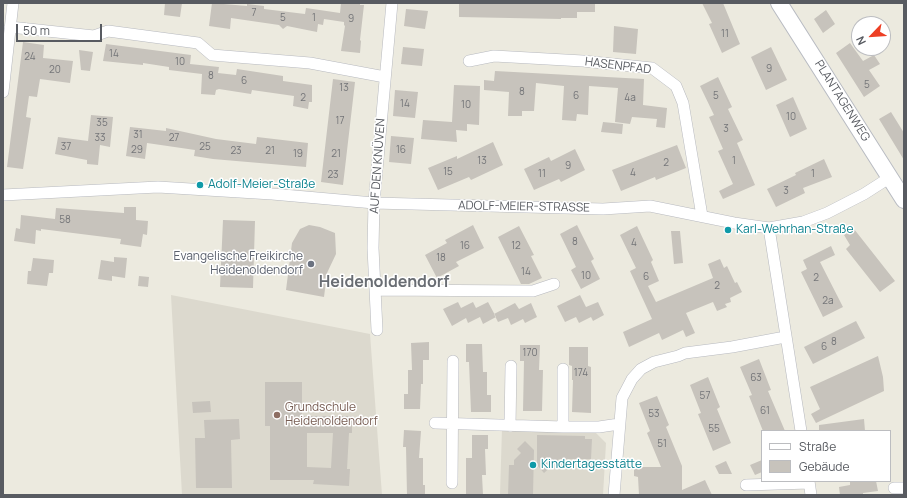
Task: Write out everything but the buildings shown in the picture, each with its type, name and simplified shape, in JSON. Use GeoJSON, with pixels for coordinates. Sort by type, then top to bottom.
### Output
{"type":"FeatureCollection","features":[{"type":"Feature","properties":{"kind":"street"},"geometry":{"type":"LineString","coordinates":[[3,92],[13,3]]}},
{"type":"Feature","properties":{"kind":"street","name":"AUF DEN KNÜVEN"},"geometry":{"type":"LineString","coordinates":[[377,330],[377,290],[373,248],[374,204],[392,3]]}},
{"type":"Feature","properties":{"kind":"street","name":"PLANTAGENWEG"},"geometry":{"type":"LineString","coordinates":[[779,3],[904,200]]}},
{"type":"Feature","properties":{"kind":"street"},"geometry":{"type":"LineString","coordinates":[[10,27],[94,36],[108,31],[198,42],[212,55],[310,63],[385,77]]}},
{"type":"Feature","properties":{"kind":"street","name":"HASENPFAD"},"geometry":{"type":"LineString","coordinates":[[469,61],[494,56],[652,68],[676,86],[683,103],[702,216]]}},
{"type":"Feature","properties":{"kind":"street","name":"ADOLF-MEIER-STRASSE"},"geometry":{"type":"LineString","coordinates":[[3,195],[158,187],[272,194],[374,204],[603,208],[650,206],[734,224],[769,228],[803,222],[830,212],[864,194],[889,178]]}},
{"type":"Feature","properties":{"kind":"street"},"geometry":{"type":"LineString","coordinates":[[769,228],[801,430]]}},
{"type":"Feature","properties":{"kind":"street"},"geometry":{"type":"LineString","coordinates":[[377,290],[533,291],[554,284]]}},
{"type":"Feature","properties":{"kind":"street"},"geometry":{"type":"LineString","coordinates":[[614,495],[622,398],[632,379],[641,369],[654,362],[685,353],[732,347],[786,337]]}},
{"type":"Feature","properties":{"kind":"street"},"geometry":{"type":"LineString","coordinates":[[452,483],[454,425],[453,361]]}},
{"type":"Feature","properties":{"kind":"street"},"geometry":{"type":"LineString","coordinates":[[510,426],[511,366]]}},
{"type":"Feature","properties":{"kind":"street"},"geometry":{"type":"LineString","coordinates":[[563,369],[563,428]]}},
{"type":"Feature","properties":{"kind":"street"},"geometry":{"type":"LineString","coordinates":[[435,423],[454,425],[563,428],[599,427],[619,424]]}},
{"type":"Feature","properties":{"kind":"street"},"geometry":{"type":"LineString","coordinates":[[746,485],[809,482],[811,495]]}},
{"type":"Feature","properties":{"kind":"shaded area","name":"Grundschule Heidenoldendorf"},"geometry":{"type":"Polygon","coordinates":[[[171,295],[370,334],[382,495],[182,495],[171,295]]]}},
{"type":"Feature","properties":{"kind":"shaded area"},"geometry":{"type":"Polygon","coordinates":[[[502,428],[594,431],[606,443],[603,495],[500,495],[502,428]]]}},
{"type":"Feature","properties":{"kind":"place","name":"Adolf-Meier-Straße"},"geometry":{"type":"Point","coordinates":[200,185]}},
{"type":"Feature","properties":{"kind":"place","name":"Karl-Wehrhan-Straße"},"geometry":{"type":"Point","coordinates":[728,230]}},
{"type":"Feature","properties":{"kind":"place","name":"Evangelische Freikirche Heidenoldendorf"},"geometry":{"type":"Point","coordinates":[311,264]}},
{"type":"Feature","properties":{"kind":"place","name":"Grundschule Heidenoldendorf"},"geometry":{"type":"Point","coordinates":[277,415]}},
{"type":"Feature","properties":{"kind":"place","name":"Kindertagesstätte"},"geometry":{"type":"Point","coordinates":[533,465]}},
{"type":"Feature","properties":{"kind":"district","name":"Heidenoldendorf"},"geometry":{"type":"Point","coordinates":[384,283]}}]}
